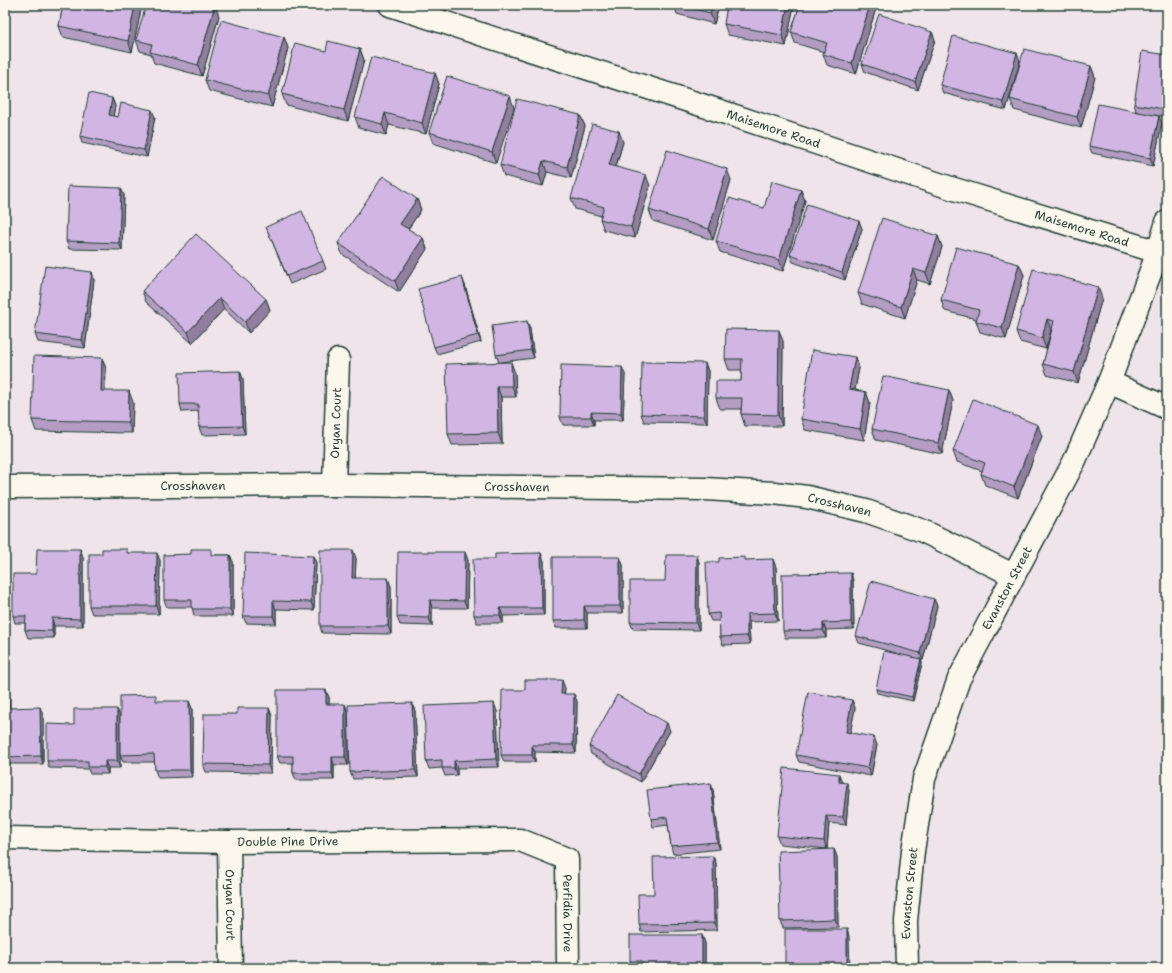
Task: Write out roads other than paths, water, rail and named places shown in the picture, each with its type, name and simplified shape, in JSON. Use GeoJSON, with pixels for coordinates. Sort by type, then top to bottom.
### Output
{"type":"FeatureCollection","features":[{"type":"Feature","properties":{"kind":"street","name":"Maisemore Road"},"geometry":{"type":"LineString","coordinates":[[390,5],[717,110],[951,188],[1158,252]]}},
{"type":"Feature","properties":{"kind":"street","name":"Evanston Street"},"geometry":{"type":"LineString","coordinates":[[907,968],[906,922],[912,859],[924,779],[959,679],[1074,462],[1109,382],[1158,252],[1167,222]]}},
{"type":"Feature","properties":{"kind":"street","name":"Oryan Court"},"geometry":{"type":"LineString","coordinates":[[334,485],[338,360]]}},
{"type":"Feature","properties":{"kind":"street"},"geometry":{"type":"LineString","coordinates":[[1109,382],[1167,408]]}},
{"type":"Feature","properties":{"kind":"street","name":"Crosshaven"},"geometry":{"type":"LineString","coordinates":[[5,487],[334,485],[705,489],[774,493],[807,497],[866,511],[923,532],[1013,575]]}},
{"type":"Feature","properties":{"kind":"street","name":"Double Pine Drive"},"geometry":{"type":"LineString","coordinates":[[5,838],[229,842],[520,840],[567,859]]}},
{"type":"Feature","properties":{"kind":"street","name":"Oryan Court"},"geometry":{"type":"LineString","coordinates":[[229,842],[232,968]]}},
{"type":"Feature","properties":{"kind":"street","name":"Perfidia Drive"},"geometry":{"type":"LineString","coordinates":[[567,859],[568,968]]}}]}
